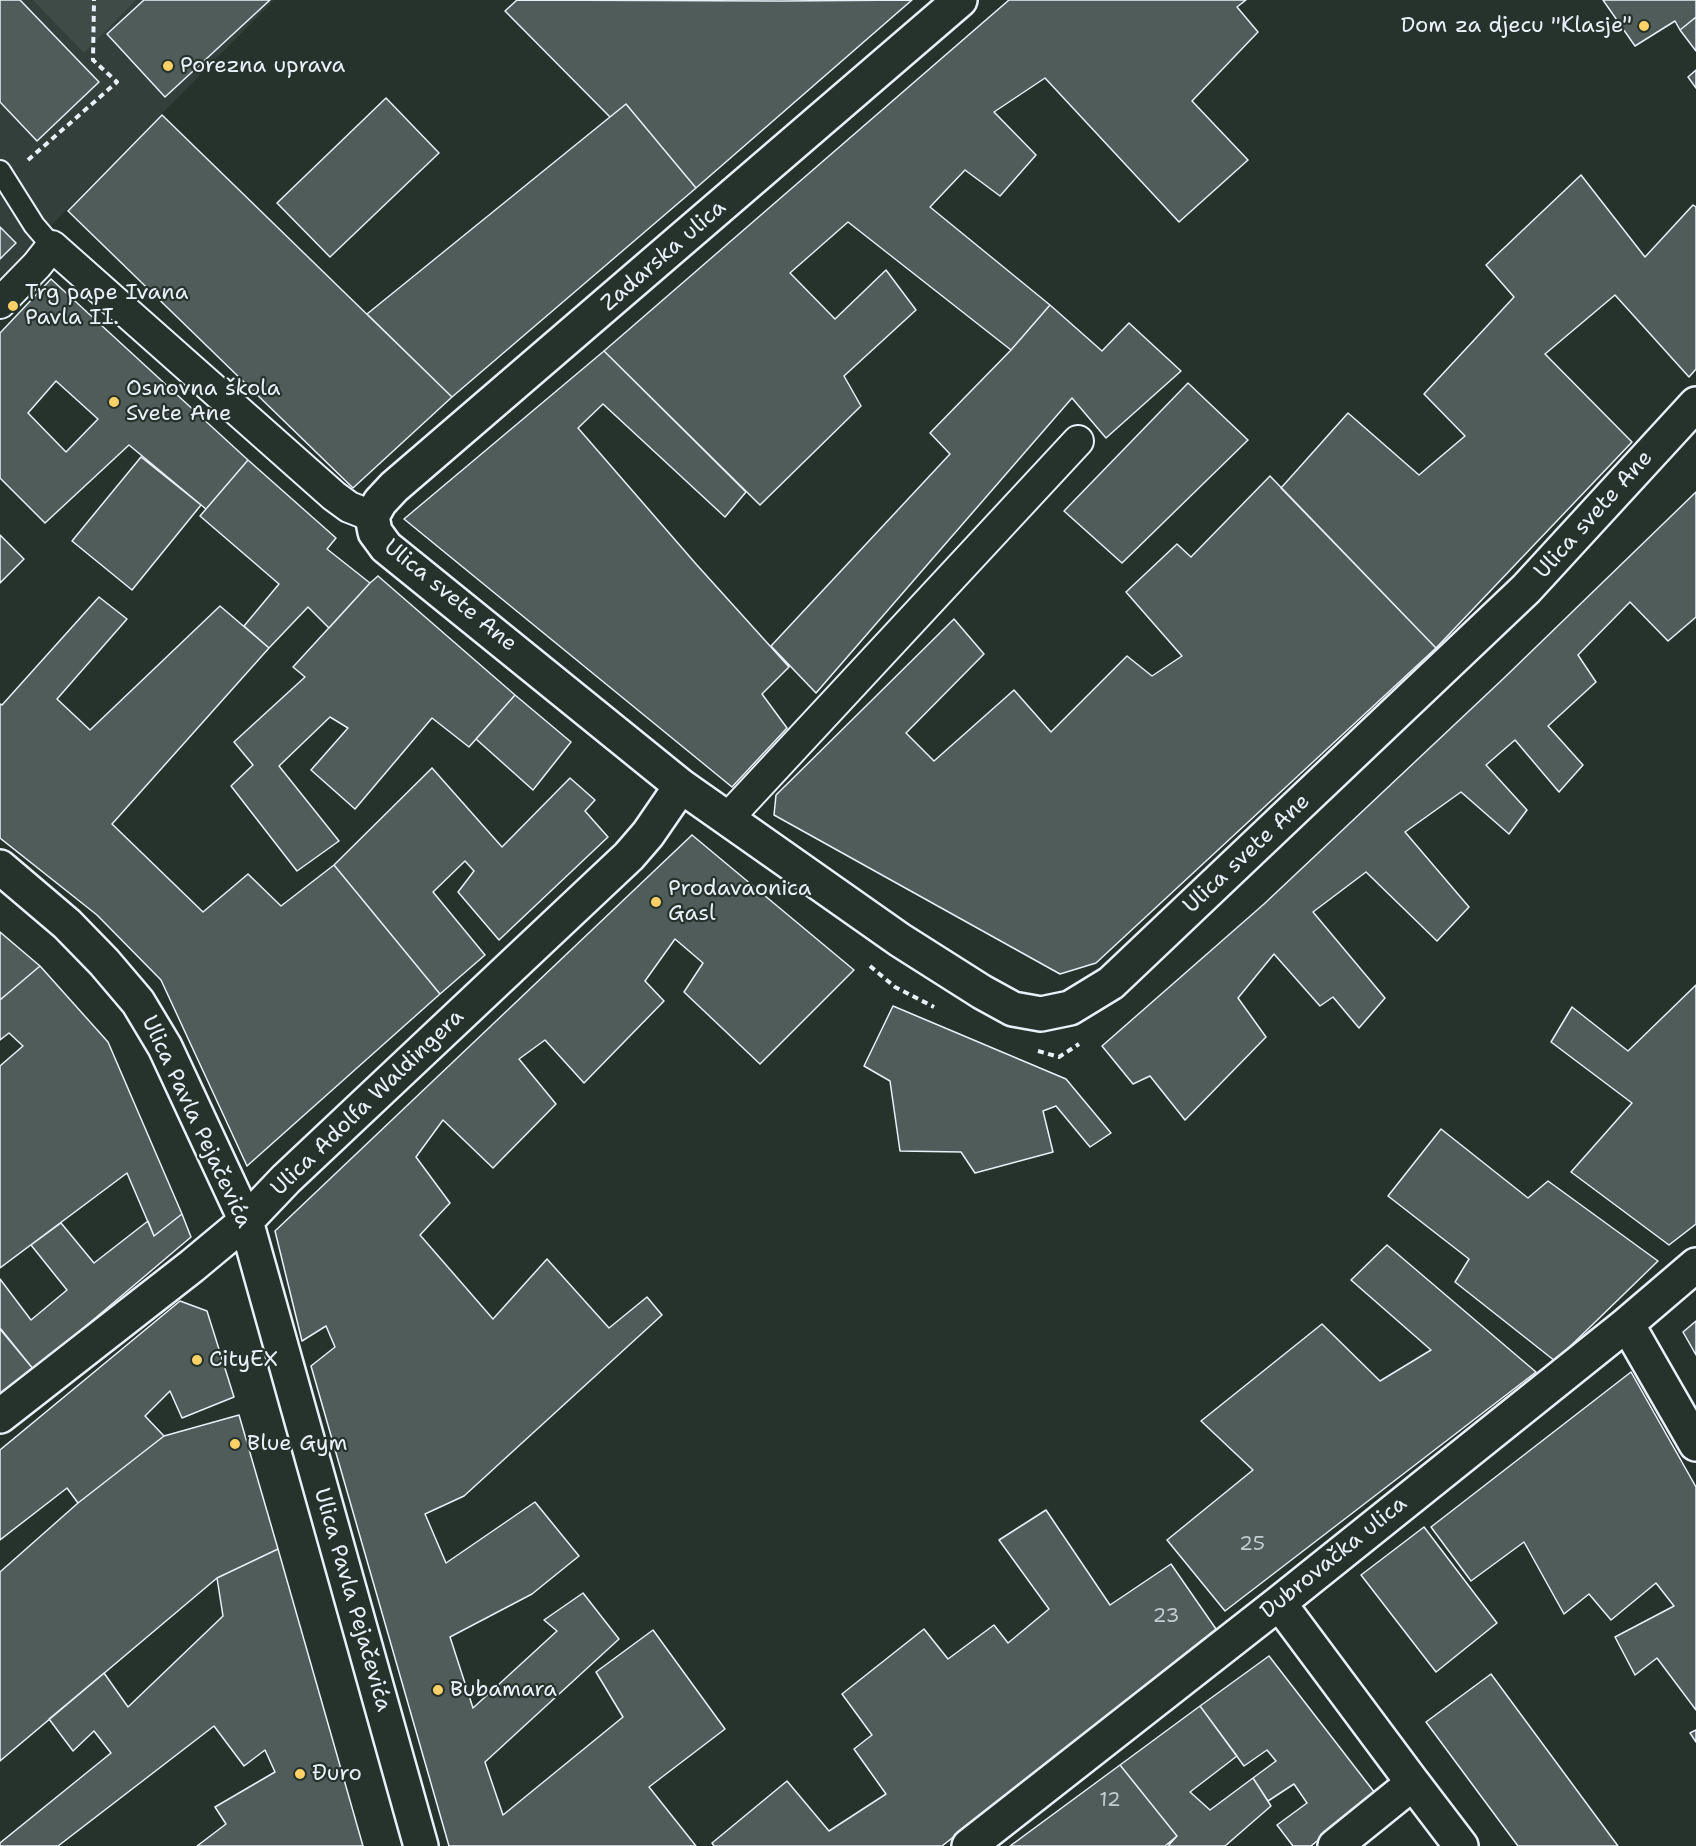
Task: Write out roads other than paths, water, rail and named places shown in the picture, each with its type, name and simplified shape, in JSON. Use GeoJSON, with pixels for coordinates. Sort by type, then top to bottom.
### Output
{"type":"FeatureCollection","features":[{"type":"Feature","properties":{"kind":"street","name":"Zadarska ulica"},"geometry":{"type":"LineString","coordinates":[[372,516],[380,502],[394,487],[960,0]]}},
{"type":"Feature","properties":{"kind":"street","name":"Ulica svete Ane"},"geometry":{"type":"LineString","coordinates":[[52,246],[334,496],[349,507],[372,516],[375,532],[386,547],[681,786],[900,940],[982,992],[1013,1009],[1041,1014],[1070,1008],[1111,983],[1526,589],[1696,404]]}},
{"type":"Feature","properties":{"kind":"street"},"geometry":{"type":"LineString","coordinates":[[0,303],[52,246]]}},
{"type":"Feature","properties":{"kind":"street"},"geometry":{"type":"LineString","coordinates":[[727,819],[1078,441]]}},
{"type":"Feature","properties":{"kind":"street","name":"Ulica Adolfa Waldingera"},"geometry":{"type":"LineString","coordinates":[[0,1416],[246,1221],[286,1179],[629,856],[658,820],[681,786]]}},
{"type":"Feature","properties":{"kind":"street","name":"Ulica Pavla Pejačevića"},"geometry":{"type":"LineString","coordinates":[[0,867],[67,924],[138,1002],[165,1047],[246,1221],[421,1846]]}},
{"type":"Feature","properties":{"kind":"street","name":"Dubrovačka ulica"},"geometry":{"type":"LineString","coordinates":[[969,1846],[1279,1603],[1627,1324],[1696,1265]]}},
{"type":"Feature","properties":{"kind":"street"},"geometry":{"type":"LineString","coordinates":[[1627,1324],[1696,1444]]}},
{"type":"Feature","properties":{"kind":"street"},"geometry":{"type":"LineString","coordinates":[[1279,1603],[1461,1846]]}},
{"type":"Feature","properties":{"kind":"street"},"geometry":{"type":"LineString","coordinates":[[1335,1846],[1413,1783]]}},
{"type":"Feature","properties":{"kind":"lane"},"geometry":{"type":"LineString","coordinates":[[3,176],[34,225],[52,246]]}},
{"type":"Feature","properties":{"kind":"place","name":"Dom za djecu \"Klasje\""},"geometry":{"type":"Point","coordinates":[1644,26]}},
{"type":"Feature","properties":{"kind":"place","name":"Porezna uprava"},"geometry":{"type":"Point","coordinates":[168,66]}},
{"type":"Feature","properties":{"kind":"place","name":"Trg pape Ivana Pavla II."},"geometry":{"type":"Point","coordinates":[13,306]}},
{"type":"Feature","properties":{"kind":"place","name":"Osnovna škola Svete Ane"},"geometry":{"type":"Point","coordinates":[114,402]}},
{"type":"Feature","properties":{"kind":"place","name":"Prodavaonica Gasl"},"geometry":{"type":"Point","coordinates":[656,902]}},
{"type":"Feature","properties":{"kind":"place","name":"CityEX"},"geometry":{"type":"Point","coordinates":[197,1360]}},
{"type":"Feature","properties":{"kind":"place","name":"Blue Gym"},"geometry":{"type":"Point","coordinates":[235,1444]}},
{"type":"Feature","properties":{"kind":"place","name":"Bubamara"},"geometry":{"type":"Point","coordinates":[438,1690]}},
{"type":"Feature","properties":{"kind":"place","name":"Đuro"},"geometry":{"type":"Point","coordinates":[300,1774]}}]}
